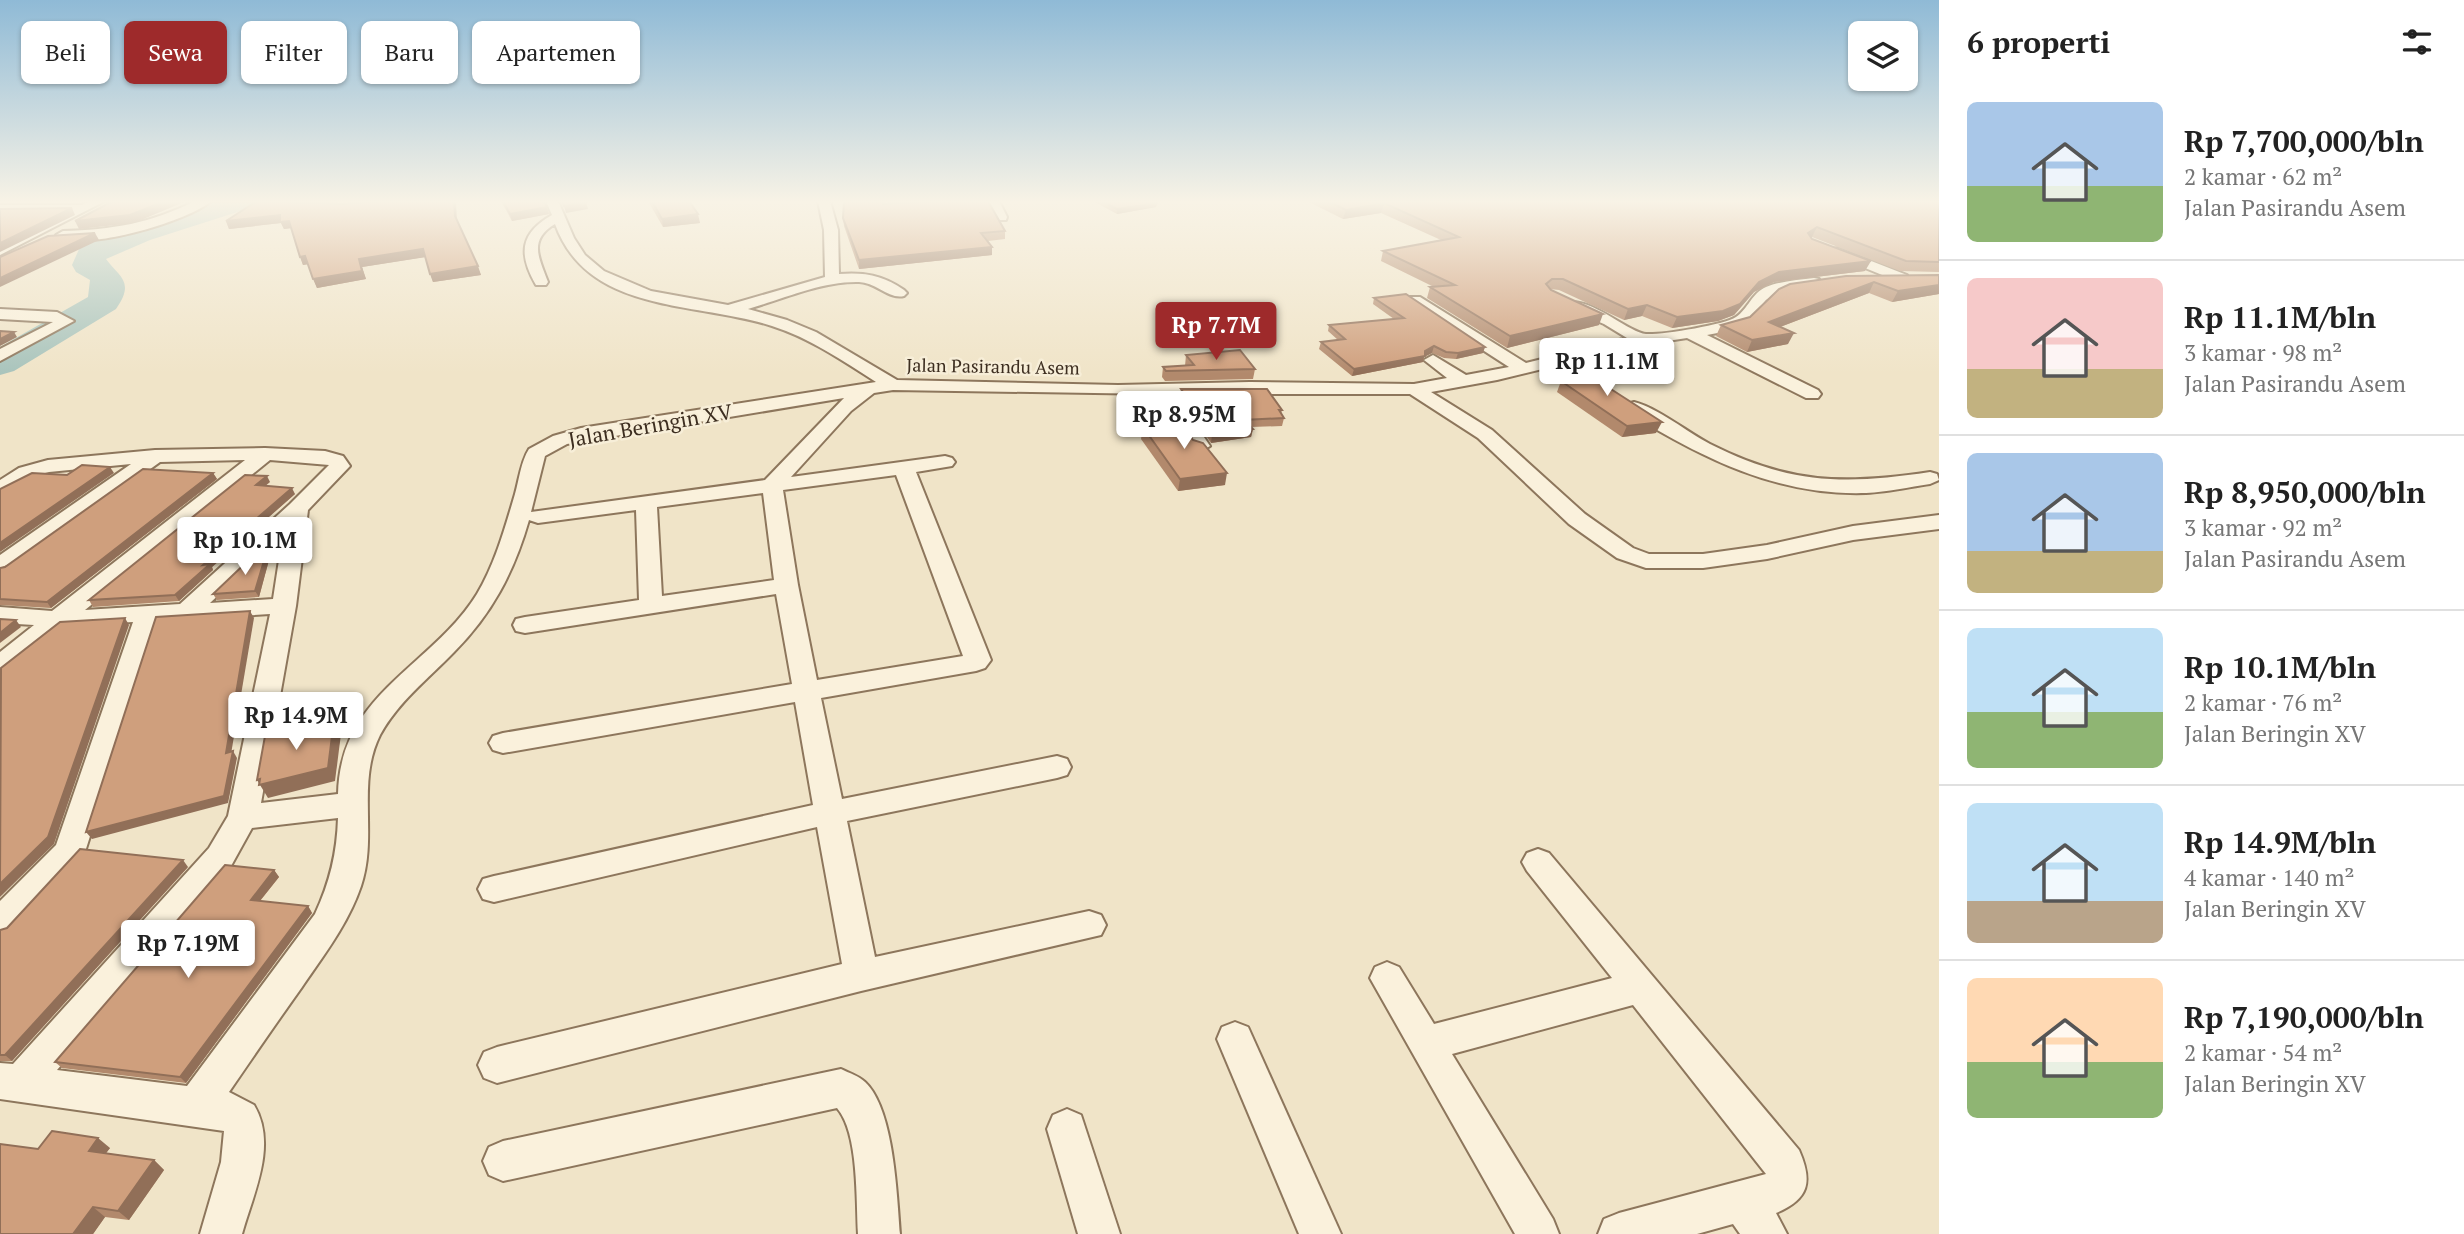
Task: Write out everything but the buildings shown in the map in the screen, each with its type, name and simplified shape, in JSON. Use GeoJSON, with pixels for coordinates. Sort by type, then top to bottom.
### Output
{"type":"FeatureCollection","features":[{"type":"Feature","properties":{"kind":"street"},"geometry":{"type":"LineString","coordinates":[[532,259],[541,282]]}},
{"type":"Feature","properties":{"kind":"street","name":"Jalan Pasirandu Asem"},"geometry":{"type":"LineString","coordinates":[[580,259],[597,274],[619,284],[677,302],[780,322],[805,333],[882,386],[1163,390],[1250,387],[1414,389],[1464,382],[1641,340],[1692,334],[1735,325],[1771,290],[1829,281]]}},
{"type":"Feature","properties":{"kind":"street"},"geometry":{"type":"LineString","coordinates":[[832,259],[832,279]]}},
{"type":"Feature","properties":{"kind":"street"},"geometry":{"type":"LineString","coordinates":[[1857,259],[1911,278],[1858,278]]}},
{"type":"Feature","properties":{"kind":"street"},"geometry":{"type":"LineString","coordinates":[[728,310],[832,279],[882,280],[899,293]]}},
{"type":"Feature","properties":{"kind":"street"},"geometry":{"type":"LineString","coordinates":[[1558,299],[1610,321],[1641,340]]}},
{"type":"Feature","properties":{"kind":"street"},"geometry":{"type":"LineString","coordinates":[[1415,300],[1524,369]]}},
{"type":"Feature","properties":{"kind":"street"},"geometry":{"type":"LineString","coordinates":[[0,314],[57,317],[66,321],[0,356]]}},
{"type":"Feature","properties":{"kind":"street"},"geometry":{"type":"LineString","coordinates":[[1692,334],[1812,394]]}},
{"type":"Feature","properties":{"kind":"street"},"geometry":{"type":"LineString","coordinates":[[1560,359],[1580,373]]}},
{"type":"Feature","properties":{"kind":"street"},"geometry":{"type":"LineString","coordinates":[[1433,360],[1464,382]]}},
{"type":"Feature","properties":{"kind":"street"},"geometry":{"type":"LineString","coordinates":[[772,485],[844,407],[882,386]]}},
{"type":"Feature","properties":{"kind":"street","name":"Jalan Beringin XV"},"geometry":{"type":"LineString","coordinates":[[195,1107],[327,924],[345,885],[353,845],[353,780],[365,738],[384,705],[480,608],[496,579],[536,453],[560,440],[581,434],[882,386]]}},
{"type":"Feature","properties":{"kind":"street"},"geometry":{"type":"LineString","coordinates":[[1414,389],[1485,434],[1577,519],[1625,553],[1646,561],[1703,561],[1767,552],[1853,533],[1939,522]]}},
{"type":"Feature","properties":{"kind":"street"},"geometry":{"type":"LineString","coordinates":[[1163,390],[1200,446]]}},
{"type":"Feature","properties":{"kind":"street"},"geometry":{"type":"LineString","coordinates":[[1620,400],[1692,444],[1733,464],[1770,476],[1813,485],[1868,487],[1921,480],[1939,499]]}},
{"type":"Feature","properties":{"kind":"street"},"geometry":{"type":"LineString","coordinates":[[590,442],[844,407]]}},
{"type":"Feature","properties":{"kind":"street"},"geometry":{"type":"LineString","coordinates":[[1,666],[265,454]]}},
{"type":"Feature","properties":{"kind":"street"},"geometry":{"type":"LineString","coordinates":[[0,489],[26,472],[48,466],[155,456],[265,454],[336,460],[340,466],[298,509],[186,612]]}},
{"type":"Feature","properties":{"kind":"street"},"geometry":{"type":"LineString","coordinates":[[0,566],[155,456]]}},
{"type":"Feature","properties":{"kind":"street"},"geometry":{"type":"LineString","coordinates":[[538,517],[945,462]]}},
{"type":"Feature","properties":{"kind":"street"},"geometry":{"type":"LineString","coordinates":[[503,743],[977,661],[904,468]]}},
{"type":"Feature","properties":{"kind":"street"},"geometry":{"type":"LineString","coordinates":[[772,485],[786,585],[862,975]]}},
{"type":"Feature","properties":{"kind":"street"},"geometry":{"type":"LineString","coordinates":[[646,503],[651,606]]}},
{"type":"Feature","properties":{"kind":"street"},"geometry":{"type":"LineString","coordinates":[[10,1083],[220,857],[243,817],[284,606],[298,509]]}},
{"type":"Feature","properties":{"kind":"street"},"geometry":{"type":"LineString","coordinates":[[525,625],[786,585]]}},
{"type":"Feature","properties":{"kind":"street"},"geometry":{"type":"LineString","coordinates":[[0,615],[58,619],[284,606]]}},
{"type":"Feature","properties":{"kind":"street"},"geometry":{"type":"LineString","coordinates":[[0,923],[69,852],[148,614]]}},
{"type":"Feature","properties":{"kind":"street"},"geometry":{"type":"LineString","coordinates":[[494,889],[829,813],[1058,767]]}},
{"type":"Feature","properties":{"kind":"street"},"geometry":{"type":"LineString","coordinates":[[243,817],[355,804]]}},
{"type":"Feature","properties":{"kind":"street"},"geometry":{"type":"LineString","coordinates":[[1538,862],[1786,1164],[1787,1183],[1776,1192],[1619,1234]]}},
{"type":"Feature","properties":{"kind":"street"},"geometry":{"type":"LineString","coordinates":[[498,1065],[862,975],[1089,925]]}},
{"type":"Feature","properties":{"kind":"street"},"geometry":{"type":"LineString","coordinates":[[1387,978],[1538,1234]]}},
{"type":"Feature","properties":{"kind":"street"},"geometry":{"type":"LineString","coordinates":[[1425,1044],[1640,987]]}},
{"type":"Feature","properties":{"kind":"street"},"geometry":{"type":"LineString","coordinates":[[1235,1039],[1320,1234]]}},
{"type":"Feature","properties":{"kind":"street"},"geometry":{"type":"LineString","coordinates":[[10,1083],[226,1110],[238,1116],[243,1125],[244,1149],[220,1234]]}},
{"type":"Feature","properties":{"kind":"street"},"geometry":{"type":"LineString","coordinates":[[503,1161],[841,1088],[854,1095],[864,1115],[879,1234]]}},
{"type":"Feature","properties":{"kind":"street"},"geometry":{"type":"LineString","coordinates":[[1068,1129],[1099,1234]]}},
{"type":"Feature","properties":{"kind":"street"},"geometry":{"type":"LineString","coordinates":[[1741,1200],[1766,1234]]}},
{"type":"Feature","properties":{"kind":"waterway"},"geometry":{"type":"LineString","coordinates":[[0,363],[104,302],[108,282],[105,275],[88,265],[90,259]]}}]}
